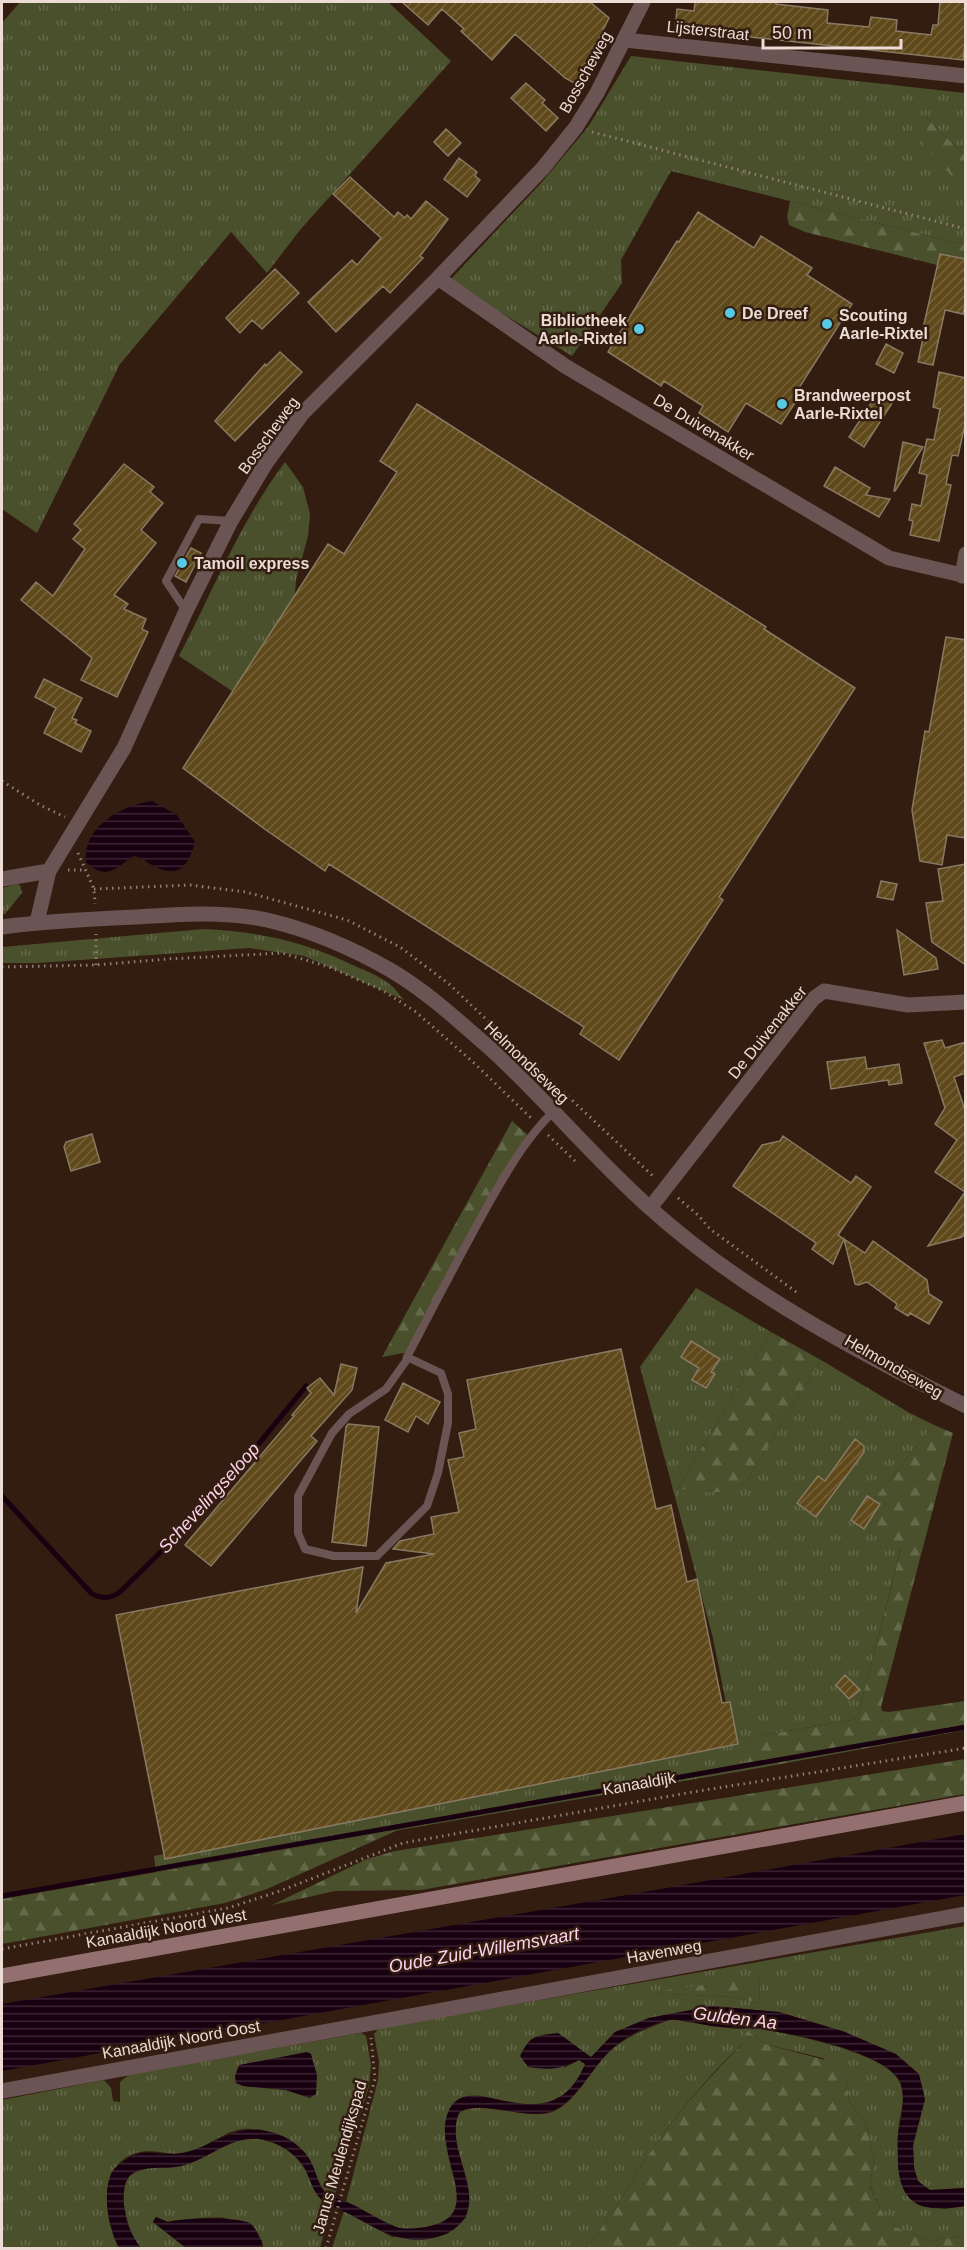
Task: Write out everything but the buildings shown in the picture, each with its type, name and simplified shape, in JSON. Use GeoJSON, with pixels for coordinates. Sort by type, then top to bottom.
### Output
{"type":"FeatureCollection","features":[{"type":"Feature","properties":{"kind":"main road","name":"Kanaaldijk Noord West"},"geometry":{"type":"LineString","coordinates":[[2,1976],[966,1803]]}},
{"type":"Feature","properties":{"kind":"street","name":"Bosscheweg"},"geometry":{"type":"LineString","coordinates":[[37,922],[49,871],[71,833],[80,824],[124,748],[186,611],[231,521],[266,463],[302,414],[438,278],[543,168],[576,127],[625,40],[643,2]]}},
{"type":"Feature","properties":{"kind":"street","name":"Lijsterstraat"},"geometry":{"type":"LineString","coordinates":[[625,40],[966,76]]}},
{"type":"Feature","properties":{"kind":"street","name":"De Duivenakker"},"geometry":{"type":"LineString","coordinates":[[438,278],[565,366],[889,558],[964,576]]}},
{"type":"Feature","properties":{"kind":"street"},"geometry":{"type":"LineString","coordinates":[[964,576],[966,554]]}},
{"type":"Feature","properties":{"kind":"street"},"geometry":{"type":"LineString","coordinates":[[2,879],[49,871]]}},
{"type":"Feature","properties":{"kind":"street","name":"Helmondseweg"},"geometry":{"type":"LineString","coordinates":[[2,927],[37,922],[204,913],[265,920],[322,937],[393,971],[437,1003],[495,1053],[650,1208],[714,1259],[788,1309],[916,1381],[966,1406]]}},
{"type":"Feature","properties":{"kind":"street","name":"De Duivenakker"},"geometry":{"type":"LineString","coordinates":[[650,1208],[813,999],[824,991],[908,1005],[966,1002]]}},
{"type":"Feature","properties":{"kind":"street","name":"Havenweg"},"geometry":{"type":"LineString","coordinates":[[369,2030],[966,1914]]}},
{"type":"Feature","properties":{"kind":"street","name":"Kanaaldijk Noord Oost"},"geometry":{"type":"LineString","coordinates":[[2,2091],[369,2030]]}},
{"type":"Feature","properties":{"kind":"lane"},"geometry":{"type":"LineString","coordinates":[[186,611],[166,581],[199,519],[231,521]]}},
{"type":"Feature","properties":{"kind":"lane"},"geometry":{"type":"LineString","coordinates":[[407,1358],[441,1373],[448,1394],[448,1423],[438,1473],[427,1506],[377,1556],[334,1556],[305,1549],[298,1533],[298,1496],[332,1433],[349,1414],[387,1389],[407,1358],[477,1223],[519,1152],[553,1112]]}},
{"type":"Feature","properties":{"kind":"path"},"geometry":{"type":"LineString","coordinates":[[576,127],[966,229]]}},
{"type":"Feature","properties":{"kind":"path"},"geometry":{"type":"LineString","coordinates":[[2,781],[40,805],[80,824]]}},
{"type":"Feature","properties":{"kind":"path"},"geometry":{"type":"LineString","coordinates":[[84,870],[94,889]]}},
{"type":"Feature","properties":{"kind":"path"},"geometry":{"type":"LineString","coordinates":[[2,967],[96,965],[282,953],[329,967],[382,990],[416,1012],[474,1063],[580,1165]]}},
{"type":"Feature","properties":{"kind":"path","name":"Kanaaldijk"},"geometry":{"type":"LineString","coordinates":[[323,1872],[403,1843],[693,1792],[966,1748]]}},
{"type":"Feature","properties":{"kind":"path","name":"Kanaaldijk Noord West"},"geometry":{"type":"LineString","coordinates":[[2,1949],[228,1908],[280,1891],[323,1872]]}},
{"type":"Feature","properties":{"kind":"path","name":"Janus Meulendijkspad"},"geometry":{"type":"LineString","coordinates":[[326,2248],[375,2079],[375,2064],[369,2030]]}},
{"type":"Feature","properties":{"kind":"green space"},"geometry":{"type":"Polygon","coordinates":[[[20,2],[388,2],[451,61],[300,230],[267,273],[231,232],[120,364],[37,533],[2,509],[2,23],[20,2]]]}},
{"type":"Feature","properties":{"kind":"green space"},"geometry":{"type":"Polygon","coordinates":[[[631,56],[965,93],[965,156],[926,117],[965,184],[965,245],[671,171],[621,260],[622,283],[572,356],[449,281],[542,182],[588,127],[631,56]]]}},
{"type":"Feature","properties":{"kind":"green space"},"geometry":{"type":"Polygon","coordinates":[[[926,117],[965,156],[965,184],[957,182],[914,133],[913,126],[916,119],[926,117]]]}},
{"type":"Feature","properties":{"kind":"green space"},"geometry":{"type":"Polygon","coordinates":[[[790,201],[965,245],[965,272],[805,232],[789,225],[787,217],[790,201]]]}},
{"type":"Feature","properties":{"kind":"green space"},"geometry":{"type":"Polygon","coordinates":[[[285,462],[303,487],[310,514],[308,536],[296,580],[294,605],[238,695],[179,656],[254,508],[285,462]]]}},
{"type":"Feature","properties":{"kind":"green space"},"geometry":{"type":"Polygon","coordinates":[[[20,885],[22,893],[5,914],[2,914],[2,888],[20,885]]]}},
{"type":"Feature","properties":{"kind":"green space"},"geometry":{"type":"Polygon","coordinates":[[[204,929],[263,935],[317,950],[381,978],[392,986],[404,1000],[304,956],[249,948],[38,963],[2,963],[2,947],[204,929]]]}},
{"type":"Feature","properties":{"kind":"green space"},"geometry":{"type":"Polygon","coordinates":[[[512,1121],[529,1136],[414,1351],[382,1357],[512,1121]]]}},
{"type":"Feature","properties":{"kind":"green space"},"geometry":{"type":"Polygon","coordinates":[[[696,1288],[771,1332],[678,1488],[741,1485],[747,1480],[821,1360],[934,1425],[860,1516],[865,1530],[901,1548],[857,1719],[742,1739],[748,1770],[156,1872],[154,1856],[734,1743],[713,1638],[640,1367],[696,1288]]]}},
{"type":"Feature","properties":{"kind":"green space"},"geometry":{"type":"Polygon","coordinates":[[[771,1332],[821,1360],[747,1480],[732,1489],[723,1491],[705,1492],[678,1488],[771,1332]]]}},
{"type":"Feature","properties":{"kind":"green space"},"geometry":{"type":"Polygon","coordinates":[[[934,1425],[953,1433],[881,1707],[882,1711],[889,1712],[965,1701],[965,1730],[748,1770],[741,1739],[857,1719],[901,1549],[865,1530],[858,1520],[934,1425]]]}},
{"type":"Feature","properties":{"kind":"green space"},"geometry":{"type":"Polygon","coordinates":[[[965,1759],[965,1794],[421,1890],[335,1891],[272,1905],[367,1859],[395,1851],[965,1759]]]}},
{"type":"Feature","properties":{"kind":"green space"},"geometry":{"type":"Polygon","coordinates":[[[398,1830],[267,1889],[225,1903],[2,1944],[2,1899],[398,1830]]]}},
{"type":"Feature","properties":{"kind":"green space"},"geometry":{"type":"Polygon","coordinates":[[[965,1926],[965,2188],[930,2190],[918,2182],[914,2168],[913,2145],[925,2099],[845,2032],[779,2012],[712,2006],[649,2018],[615,2032],[591,2058],[558,2033],[564,2068],[579,2060],[586,2064],[578,2079],[569,2089],[549,2102],[524,2104],[477,2096],[459,2099],[450,2110],[446,2130],[446,2141],[457,2192],[454,2212],[446,2220],[435,2225],[413,2229],[399,2228],[346,2202],[378,2080],[379,2062],[374,2034],[379,2028],[965,1926]],[[760,1978],[650,1993],[732,1997],[759,2003],[760,1978]]]}},
{"type":"Feature","properties":{"kind":"green space"},"geometry":{"type":"Polygon","coordinates":[[[760,1977],[759,2003],[732,1997],[646,1993],[760,1977]]]}},
{"type":"Feature","properties":{"kind":"green space"},"geometry":{"type":"Polygon","coordinates":[[[671,2019],[793,2035],[858,2054],[891,2071],[902,2088],[903,2101],[898,2135],[918,2205],[945,2209],[965,2206],[965,2235],[933,2241],[895,2227],[884,2215],[870,2186],[874,2158],[867,2127],[849,2101],[847,2084],[823,2058],[765,2044],[747,2030],[744,2034],[744,2042],[700,2088],[670,2124],[586,2248],[332,2248],[344,2211],[392,2237],[447,2234],[466,2218],[469,2200],[468,2184],[457,2143],[456,2123],[459,2113],[467,2109],[489,2108],[527,2114],[549,2113],[558,2109],[574,2095],[603,2058],[617,2045],[639,2032],[671,2019]]]}},
{"type":"Feature","properties":{"kind":"green space"},"geometry":{"type":"Polygon","coordinates":[[[747,2030],[765,2044],[833,2062],[843,2072],[849,2101],[867,2127],[874,2158],[870,2187],[884,2215],[895,2227],[933,2241],[965,2235],[965,2248],[586,2248],[670,2124],[744,2042],[743,2031],[747,2030]]]}},
{"type":"Feature","properties":{"kind":"green space"},"geometry":{"type":"Polygon","coordinates":[[[361,2033],[366,2036],[371,2065],[369,2086],[334,2198],[324,2191],[308,2157],[270,2137],[250,2129],[242,2129],[226,2134],[194,2151],[173,2154],[142,2152],[123,2159],[115,2169],[107,2194],[110,2223],[119,2248],[2,2248],[2,2100],[104,2080],[111,2088],[113,2101],[120,2102],[120,2082],[130,2074],[361,2033]],[[238,2070],[235,2076],[243,2086],[286,2090],[310,2098],[238,2070]]]}},
{"type":"Feature","properties":{"kind":"green space"},"geometry":{"type":"Polygon","coordinates":[[[249,2138],[273,2143],[288,2150],[305,2169],[318,2194],[331,2207],[320,2248],[263,2248],[262,2240],[225,2218],[168,2222],[156,2217],[153,2222],[186,2248],[141,2248],[132,2233],[125,2211],[124,2190],[127,2180],[134,2173],[189,2163],[225,2145],[249,2138]]]}},
{"type":"Feature","properties":{"kind":"water"},"geometry":{"type":"Polygon","coordinates":[[[152,801],[177,815],[195,842],[185,865],[174,871],[167,871],[133,856],[115,869],[105,872],[93,868],[86,862],[86,849],[97,828],[128,807],[152,801]]]}},
{"type":"Feature","properties":{"kind":"water","name":"Oude Zuid-Willemsvaart"},"geometry":{"type":"Polygon","coordinates":[[[965,1834],[965,1895],[2,2071],[2,2004],[965,1834]]]}},
{"type":"Feature","properties":{"kind":"water","name":"Gulden Aa"},"geometry":{"type":"Polygon","coordinates":[[[712,2006],[779,2012],[845,2032],[896,2054],[919,2074],[925,2099],[913,2145],[914,2168],[918,2181],[930,2190],[965,2188],[965,2206],[928,2208],[919,2205],[905,2191],[900,2180],[898,2165],[898,2134],[903,2093],[899,2080],[886,2067],[858,2053],[809,2038],[761,2029],[667,2020],[637,2031],[618,2044],[575,2094],[552,2111],[529,2113],[478,2108],[467,2109],[459,2113],[456,2128],[457,2145],[469,2193],[468,2208],[462,2221],[448,2233],[421,2240],[386,2233],[330,2206],[319,2197],[302,2164],[283,2147],[266,2140],[253,2139],[230,2144],[188,2164],[142,2169],[135,2172],[126,2183],[124,2208],[130,2229],[141,2248],[119,2248],[115,2240],[108,2212],[107,2192],[111,2174],[117,2166],[141,2153],[187,2152],[231,2134],[254,2130],[280,2135],[299,2146],[314,2168],[323,2189],[331,2196],[399,2228],[417,2228],[441,2223],[453,2212],[457,2198],[446,2144],[445,2125],[450,2108],[461,2098],[476,2096],[533,2104],[552,2101],[570,2088],[585,2064],[579,2060],[554,2068],[528,2067],[520,2056],[531,2040],[535,2037],[558,2033],[591,2057],[615,2032],[649,2018],[712,2006]]]}},
{"type":"Feature","properties":{"kind":"water"},"geometry":{"type":"Polygon","coordinates":[[[307,2052],[311,2054],[317,2075],[316,2094],[310,2098],[286,2090],[243,2086],[236,2083],[235,2076],[239,2065],[307,2052]]]}},
{"type":"Feature","properties":{"kind":"water"},"geometry":{"type":"Polygon","coordinates":[[[156,2217],[168,2222],[210,2218],[245,2221],[255,2229],[263,2248],[186,2248],[153,2222],[156,2217]]]}},
{"type":"Feature","properties":{"kind":"waterway","name":"Schevelingseloop"},"geometry":{"type":"LineString","coordinates":[[2,1496],[92,1594],[103,1597],[113,1596],[183,1532],[306,1386]]}},
{"type":"Feature","properties":{"kind":"waterway"},"geometry":{"type":"LineString","coordinates":[[2,1896],[966,1727]]}},
{"type":"Feature","properties":{"kind":"place","name":"De Dreef"},"geometry":{"type":"Point","coordinates":[730,313]}},
{"type":"Feature","properties":{"kind":"place","name":"Scouting Aarle-Rixtel"},"geometry":{"type":"Point","coordinates":[827,324]}},
{"type":"Feature","properties":{"kind":"place","name":"Bibliotheek Aarle-Rixtel"},"geometry":{"type":"Point","coordinates":[639,329]}},
{"type":"Feature","properties":{"kind":"place","name":"Brandweerpost Aarle-Rixtel"},"geometry":{"type":"Point","coordinates":[782,404]}},
{"type":"Feature","properties":{"kind":"place","name":"Tamoil express"},"geometry":{"type":"Point","coordinates":[182,563]}}]}
